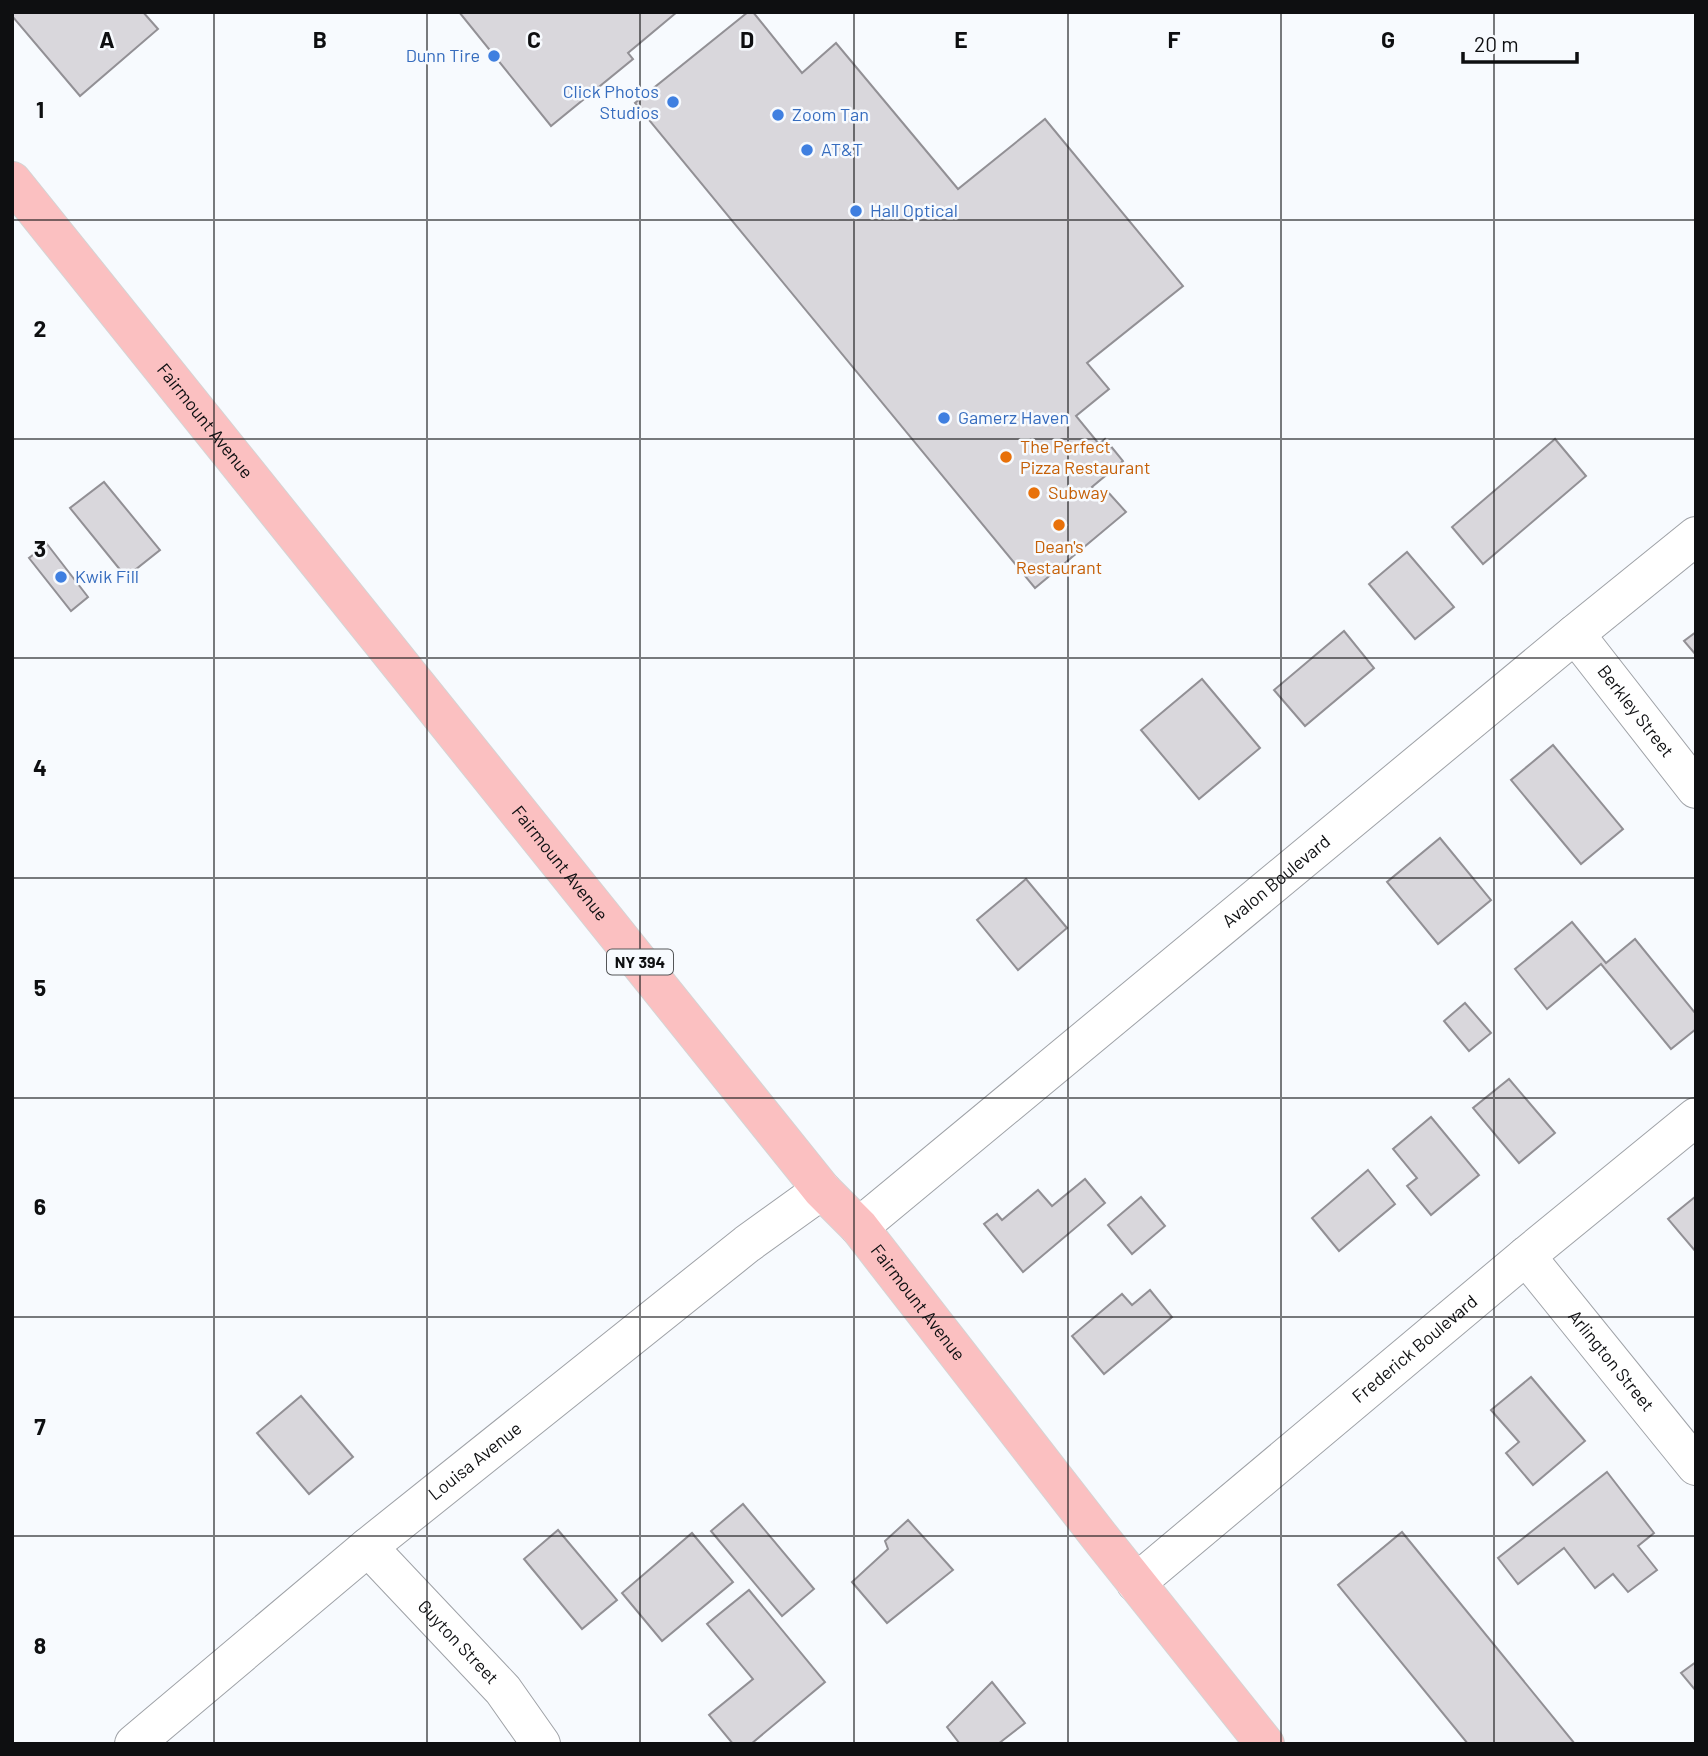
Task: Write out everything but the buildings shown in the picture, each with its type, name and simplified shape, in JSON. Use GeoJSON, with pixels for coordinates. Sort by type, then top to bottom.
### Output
{"type":"FeatureCollection","features":[{"type":"Feature","properties":{"kind":"main road","name":"Fairmount Avenue"},"geometry":{"type":"LineString","coordinates":[[12,181],[822,1190],[859,1227],[1265,1744]]}},
{"type":"Feature","properties":{"kind":"street","name":"Avalon Boulevard"},"geometry":{"type":"LineString","coordinates":[[859,1227],[1696,536]]}},
{"type":"Feature","properties":{"kind":"street","name":"Berkley Street"},"geometry":{"type":"LineString","coordinates":[[1575,634],[1696,789]]}},
{"type":"Feature","properties":{"kind":"street","name":"Frederick Boulevard"},"geometry":{"type":"LineString","coordinates":[[1136,1583],[1696,1117]]}},
{"type":"Feature","properties":{"kind":"street","name":"Louisa Avenue"},"geometry":{"type":"LineString","coordinates":[[134,1744],[368,1547],[747,1244],[822,1190]]}},
{"type":"Feature","properties":{"kind":"street","name":"Arlington Street"},"geometry":{"type":"LineString","coordinates":[[1527,1256],[1696,1466]]}},
{"type":"Feature","properties":{"kind":"street","name":"Guyton Street"},"geometry":{"type":"LineString","coordinates":[[368,1547],[503,1690],[541,1744]]}},
{"type":"Feature","properties":{"kind":"place","name":"Dunn Tire"},"geometry":{"type":"Point","coordinates":[494,56]}},
{"type":"Feature","properties":{"kind":"place","name":"Click Photos Studios"},"geometry":{"type":"Point","coordinates":[673,102]}},
{"type":"Feature","properties":{"kind":"place","name":"Zoom Tan"},"geometry":{"type":"Point","coordinates":[778,115]}},
{"type":"Feature","properties":{"kind":"place","name":"AT&T"},"geometry":{"type":"Point","coordinates":[807,150]}},
{"type":"Feature","properties":{"kind":"place","name":"Hall Optical"},"geometry":{"type":"Point","coordinates":[856,211]}},
{"type":"Feature","properties":{"kind":"place","name":"Gamerz Haven"},"geometry":{"type":"Point","coordinates":[944,418]}},
{"type":"Feature","properties":{"kind":"place","name":"The Perfect Pizza Restaurant"},"geometry":{"type":"Point","coordinates":[1006,457]}},
{"type":"Feature","properties":{"kind":"place","name":"Subway"},"geometry":{"type":"Point","coordinates":[1034,493]}},
{"type":"Feature","properties":{"kind":"place","name":"Dean's Restaurant"},"geometry":{"type":"Point","coordinates":[1059,525]}},
{"type":"Feature","properties":{"kind":"place","name":"Kwik Fill"},"geometry":{"type":"Point","coordinates":[61,577]}}]}
